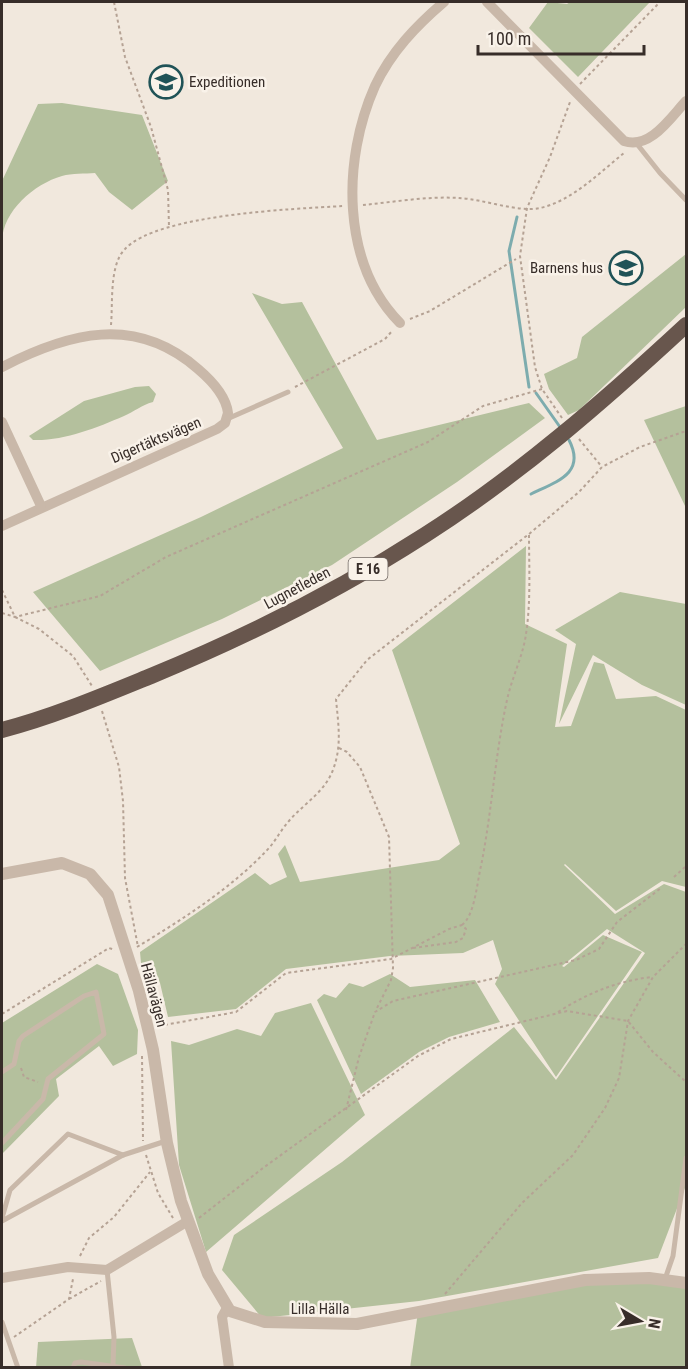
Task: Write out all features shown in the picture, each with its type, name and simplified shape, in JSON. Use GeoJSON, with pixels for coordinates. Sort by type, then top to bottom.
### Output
{"type":"FeatureCollection","features":[{"type":"Feature","properties":{"kind":"highway","name":"Lugnetleden"},"geometry":{"type":"LineString","coordinates":[[2,730],[122,688],[230,643],[351,579],[426,534],[506,477],[602,402],[687,325]]}},
{"type":"Feature","properties":{"kind":"street"},"geometry":{"type":"LineString","coordinates":[[400,323],[388,311],[369,280],[358,244],[354,206],[355,153],[375,86],[410,34],[444,2]]}},
{"type":"Feature","properties":{"kind":"street"},"geometry":{"type":"LineString","coordinates":[[487,2],[624,141],[636,143],[655,133],[687,101]]}},
{"type":"Feature","properties":{"kind":"street"},"geometry":{"type":"LineString","coordinates":[[2,367],[61,340],[110,334],[158,344],[189,361],[222,396],[227,406],[227,418]]}},
{"type":"Feature","properties":{"kind":"street","name":"Digertäktsvägen"},"geometry":{"type":"LineString","coordinates":[[2,526],[41,506],[197,439],[217,429],[227,418]]}},
{"type":"Feature","properties":{"kind":"street"},"geometry":{"type":"LineString","coordinates":[[2,422],[41,506]]}},
{"type":"Feature","properties":{"kind":"street","name":"Hällavägen"},"geometry":{"type":"LineString","coordinates":[[2,874],[62,863],[81,868],[97,880],[108,895],[140,991],[166,1141],[189,1223],[208,1274],[227,1308]]}},
{"type":"Feature","properties":{"kind":"street"},"geometry":{"type":"LineString","coordinates":[[2,1278],[68,1267],[107,1270],[189,1223]]}},
{"type":"Feature","properties":{"kind":"street","name":"Lilla Hälla"},"geometry":{"type":"LineString","coordinates":[[227,1308],[243,1317],[265,1322],[357,1324],[585,1280],[616,1277],[665,1279],[687,1283]]}},
{"type":"Feature","properties":{"kind":"street"},"geometry":{"type":"LineString","coordinates":[[227,1308],[222,1317],[229,1368]]}},
{"type":"Feature","properties":{"kind":"lane"},"geometry":{"type":"LineString","coordinates":[[636,143],[660,173],[687,200]]}},
{"type":"Feature","properties":{"kind":"lane"},"geometry":{"type":"LineString","coordinates":[[227,418],[288,392]]}},
{"type":"Feature","properties":{"kind":"lane"},"geometry":{"type":"LineString","coordinates":[[2,1072],[14,1064],[19,1041],[23,1036],[84,996],[96,992],[104,1034],[48,1082],[43,1099],[2,1143]]}},
{"type":"Feature","properties":{"kind":"lane"},"geometry":{"type":"LineString","coordinates":[[2,1219],[9,1191],[68,1134],[123,1155]]}},
{"type":"Feature","properties":{"kind":"lane"},"geometry":{"type":"LineString","coordinates":[[2,1219],[123,1155],[166,1141]]}},
{"type":"Feature","properties":{"kind":"lane"},"geometry":{"type":"LineString","coordinates":[[665,1279],[673,1256],[687,1158]]}},
{"type":"Feature","properties":{"kind":"lane"},"geometry":{"type":"LineString","coordinates":[[107,1270],[114,1337],[113,1365]]}},
{"type":"Feature","properties":{"kind":"lane"},"geometry":{"type":"LineString","coordinates":[[2,1322],[18,1368]]}},
{"type":"Feature","properties":{"kind":"lane"},"geometry":{"type":"LineString","coordinates":[[73,1368],[75,1363],[81,1362],[125,1368]]}},
{"type":"Feature","properties":{"kind":"path"},"geometry":{"type":"LineString","coordinates":[[114,2],[125,57],[151,127],[168,190],[169,228]]}},
{"type":"Feature","properties":{"kind":"path"},"geometry":{"type":"LineString","coordinates":[[565,422],[542,389],[535,367],[521,265],[527,208],[575,93],[660,2]]}},
{"type":"Feature","properties":{"kind":"path"},"geometry":{"type":"LineString","coordinates":[[110,334],[117,263],[124,250],[138,238],[169,228],[243,212],[455,198],[527,208],[543,207],[558,201],[587,183],[636,143]]}},
{"type":"Feature","properties":{"kind":"path"},"geometry":{"type":"LineString","coordinates":[[288,392],[385,339],[400,323],[430,310],[516,259]]}},
{"type":"Feature","properties":{"kind":"path"},"geometry":{"type":"LineString","coordinates":[[15,617],[100,596],[166,557],[428,442],[483,406],[542,389]]}},
{"type":"Feature","properties":{"kind":"path"},"geometry":{"type":"LineString","coordinates":[[101,710],[119,767],[123,801],[126,888],[138,947],[218,893],[270,847],[289,821],[312,801],[329,779],[339,748],[336,699],[358,670],[385,645],[529,534],[579,492],[602,466],[640,447],[687,431]]}},
{"type":"Feature","properties":{"kind":"path"},"geometry":{"type":"LineString","coordinates":[[574,434],[602,466]]}},
{"type":"Feature","properties":{"kind":"path"},"geometry":{"type":"LineString","coordinates":[[148,1029],[236,1012],[285,973],[391,959],[462,926],[467,921],[487,836],[493,772],[507,697],[526,636],[529,601],[529,534]]}},
{"type":"Feature","properties":{"kind":"path"},"geometry":{"type":"LineString","coordinates":[[2,590],[15,617]]}},
{"type":"Feature","properties":{"kind":"path"},"geometry":{"type":"LineString","coordinates":[[2,613],[39,629],[73,656],[92,686]]}},
{"type":"Feature","properties":{"kind":"path"},"geometry":{"type":"LineString","coordinates":[[339,748],[347,752],[360,767],[389,837],[391,981],[375,1012],[359,1057],[346,1110]]}},
{"type":"Feature","properties":{"kind":"path"},"geometry":{"type":"LineString","coordinates":[[674,877],[687,866]]}},
{"type":"Feature","properties":{"kind":"path"},"geometry":{"type":"LineString","coordinates":[[375,1012],[393,1001],[576,960],[599,949],[617,922],[661,888]]}},
{"type":"Feature","properties":{"kind":"path"},"geometry":{"type":"LineString","coordinates":[[413,948],[456,942],[463,938],[465,929],[462,926]]}},
{"type":"Feature","properties":{"kind":"path"},"geometry":{"type":"LineString","coordinates":[[437,1301],[453,1287],[522,1203],[573,1155],[605,1107],[619,1078],[628,1021],[653,977],[687,944]]}},
{"type":"Feature","properties":{"kind":"path"},"geometry":{"type":"LineString","coordinates":[[2,1014],[109,948],[118,956]]}},
{"type":"Feature","properties":{"kind":"path"},"geometry":{"type":"LineString","coordinates":[[556,1014],[580,998],[622,980],[653,977]]}},
{"type":"Feature","properties":{"kind":"path"},"geometry":{"type":"LineString","coordinates":[[189,1223],[418,1056],[451,1039],[567,1011],[628,1021],[653,1052],[687,1082]]}},
{"type":"Feature","properties":{"kind":"path"},"geometry":{"type":"LineString","coordinates":[[17,1054],[24,1077],[30,1081],[48,1082]]}},
{"type":"Feature","properties":{"kind":"path"},"geometry":{"type":"LineString","coordinates":[[69,1299],[103,1281],[107,1270]]}},
{"type":"Feature","properties":{"kind":"green space"},"geometry":{"type":"Polygon","coordinates":[[[548,2],[567,4],[570,2],[650,2],[578,77],[529,28],[548,2]]]}},
{"type":"Feature","properties":{"kind":"green space"},"geometry":{"type":"Polygon","coordinates":[[[62,103],[142,115],[168,181],[132,210],[109,192],[95,173],[62,176],[41,185],[22,200],[8,219],[2,241],[2,181],[38,104],[62,103]]]}},
{"type":"Feature","properties":{"kind":"green space"},"geometry":{"type":"Polygon","coordinates":[[[686,254],[686,307],[579,410],[568,415],[549,389],[544,374],[577,358],[582,337],[686,254]]]}},
{"type":"Feature","properties":{"kind":"green space"},"geometry":{"type":"Polygon","coordinates":[[[252,293],[282,304],[302,302],[377,440],[529,403],[545,418],[457,482],[332,565],[222,619],[100,671],[33,592],[201,517],[343,448],[252,293]]]}},
{"type":"Feature","properties":{"kind":"green space"},"geometry":{"type":"Polygon","coordinates":[[[149,386],[156,394],[153,402],[113,421],[80,433],[45,440],[33,440],[29,436],[84,401],[135,387],[149,386]]]}},
{"type":"Feature","properties":{"kind":"green space"},"geometry":{"type":"Polygon","coordinates":[[[686,406],[686,508],[644,420],[686,406]]]}},
{"type":"Feature","properties":{"kind":"green space"},"geometry":{"type":"Polygon","coordinates":[[[526,546],[525,624],[567,644],[555,727],[571,726],[594,662],[604,664],[616,699],[656,696],[686,710],[686,887],[662,881],[616,911],[564,865],[615,914],[664,884],[686,892],[686,1185],[658,1258],[419,1301],[262,1318],[222,1270],[234,1235],[342,1162],[514,1027],[556,1080],[645,953],[607,929],[562,966],[564,967],[603,935],[642,952],[556,1077],[495,984],[502,969],[493,940],[463,953],[390,956],[286,969],[236,1009],[168,1017],[160,983],[142,974],[140,952],[255,873],[270,885],[287,877],[278,854],[285,845],[300,882],[439,860],[460,844],[392,650],[526,546]]]}},
{"type":"Feature","properties":{"kind":"green space"},"geometry":{"type":"Polygon","coordinates":[[[620,592],[686,604],[686,705],[642,685],[593,655],[559,724],[576,644],[555,630],[620,592]]]}},
{"type":"Feature","properties":{"kind":"green space"},"geometry":{"type":"Polygon","coordinates":[[[97,964],[118,974],[138,1030],[137,1054],[113,1066],[99,1046],[56,1079],[59,1096],[2,1154],[2,1023],[97,964]]]}},
{"type":"Feature","properties":{"kind":"green space"},"geometry":{"type":"Polygon","coordinates":[[[390,974],[410,987],[475,980],[500,1022],[449,1037],[419,1052],[361,1094],[317,1000],[324,994],[336,998],[349,983],[363,987],[390,974]]]}},
{"type":"Feature","properties":{"kind":"green space"},"geometry":{"type":"Polygon","coordinates":[[[311,1003],[365,1115],[206,1252],[179,1165],[171,1041],[189,1045],[237,1029],[261,1036],[275,1013],[311,1003]]]}},
{"type":"Feature","properties":{"kind":"green space"},"geometry":{"type":"Polygon","coordinates":[[[590,1278],[686,1280],[686,1367],[410,1368],[418,1312],[590,1278]]]}},
{"type":"Feature","properties":{"kind":"green space"},"geometry":{"type":"Polygon","coordinates":[[[132,1338],[142,1367],[36,1368],[38,1342],[132,1338]]]}},
{"type":"Feature","properties":{"kind":"waterway"},"geometry":{"type":"LineString","coordinates":[[517,217],[509,251],[529,387]]}},
{"type":"Feature","properties":{"kind":"waterway"},"geometry":{"type":"LineString","coordinates":[[536,393],[560,427]]}},
{"type":"Feature","properties":{"kind":"waterway"},"geometry":{"type":"LineString","coordinates":[[531,494],[559,480],[572,468],[573,451],[569,440]]}},
{"type":"Feature","properties":{"kind":"place","name":"Expeditionen"},"geometry":{"type":"Point","coordinates":[166,82]}},
{"type":"Feature","properties":{"kind":"place","name":"Barnens hus"},"geometry":{"type":"Point","coordinates":[626,268]}}]}
